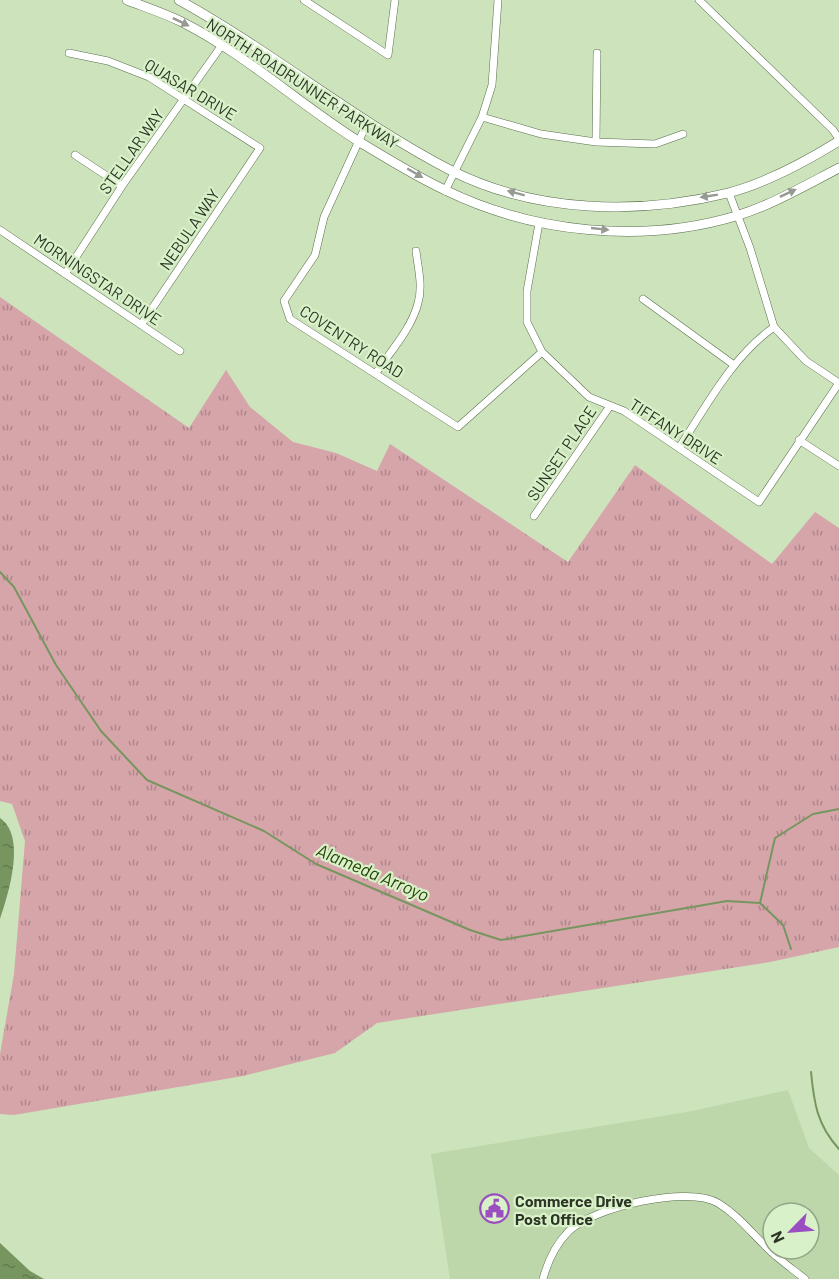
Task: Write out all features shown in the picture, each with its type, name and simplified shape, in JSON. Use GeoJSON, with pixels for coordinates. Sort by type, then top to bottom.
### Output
{"type":"FeatureCollection","features":[{"type":"Feature","properties":{"kind":"main road","name":"NORTH ROADRUNNER PARKWAY"},"geometry":{"type":"LineString","coordinates":[[127,0],[180,21],[222,45],[357,140],[445,190],[539,223],[632,232],[688,226],[737,215],[787,194],[839,168]]}},
{"type":"Feature","properties":{"kind":"main road","name":"NORTH ROADRUNNER PARKWAY"},"geometry":{"type":"LineString","coordinates":[[179,0],[230,28],[406,146],[455,172],[502,189],[544,200],[587,207],[662,204],[729,193],[774,176],[839,140]]}},
{"type":"Feature","properties":{"kind":"street"},"geometry":{"type":"LineString","coordinates":[[304,0],[388,55],[395,0]]}},
{"type":"Feature","properties":{"kind":"street"},"geometry":{"type":"LineString","coordinates":[[445,190],[482,117],[492,85],[498,0]]}},
{"type":"Feature","properties":{"kind":"street"},"geometry":{"type":"LineString","coordinates":[[699,0],[833,130],[839,140]]}},
{"type":"Feature","properties":{"kind":"street","name":"STELLAR WAY"},"geometry":{"type":"LineString","coordinates":[[65,274],[122,186],[222,45]]}},
{"type":"Feature","properties":{"kind":"street","name":"QUASAR DRIVE"},"geometry":{"type":"LineString","coordinates":[[69,53],[108,61],[149,77],[260,148]]}},
{"type":"Feature","properties":{"kind":"street"},"geometry":{"type":"LineString","coordinates":[[596,142],[597,53]]}},
{"type":"Feature","properties":{"kind":"street"},"geometry":{"type":"LineString","coordinates":[[482,117],[541,134],[596,142],[655,144],[683,134]]}},
{"type":"Feature","properties":{"kind":"street","name":"COVENTRY ROAD"},"geometry":{"type":"LineString","coordinates":[[368,120],[324,217],[315,255],[284,301],[290,319],[458,427],[542,352]]}},
{"type":"Feature","properties":{"kind":"street","name":"NEBULA WAY"},"geometry":{"type":"LineString","coordinates":[[141,325],[260,148]]}},
{"type":"Feature","properties":{"kind":"street"},"geometry":{"type":"LineString","coordinates":[[75,155],[122,186]]}},
{"type":"Feature","properties":{"kind":"street"},"geometry":{"type":"LineString","coordinates":[[729,193],[750,248],[774,327],[806,361],[839,383],[799,440],[839,466]]}},
{"type":"Feature","properties":{"kind":"street","name":"TIFFANY DRIVE"},"geometry":{"type":"LineString","coordinates":[[539,223],[527,302],[527,322],[542,352],[589,397],[624,411],[759,502],[799,440]]}},
{"type":"Feature","properties":{"kind":"street","name":"MORNINGSTAR DRIVE"},"geometry":{"type":"LineString","coordinates":[[0,230],[180,351]]}},
{"type":"Feature","properties":{"kind":"street"},"geometry":{"type":"LineString","coordinates":[[376,373],[408,325],[418,304],[420,285],[416,251]]}},
{"type":"Feature","properties":{"kind":"street"},"geometry":{"type":"LineString","coordinates":[[643,299],[734,365]]}},
{"type":"Feature","properties":{"kind":"street"},"geometry":{"type":"LineString","coordinates":[[679,448],[752,342],[774,327]]}},
{"type":"Feature","properties":{"kind":"street","name":"SUNSET PLACE"},"geometry":{"type":"LineString","coordinates":[[534,516],[610,406]]}},
{"type":"Feature","properties":{"kind":"street"},"geometry":{"type":"LineString","coordinates":[[543,1279],[548,1259],[558,1245],[570,1230],[590,1216],[625,1205],[690,1196],[716,1202],[805,1279]]}},
{"type":"Feature","properties":{"kind":"shaded area"},"geometry":{"type":"Polygon","coordinates":[[[788,1090],[809,1148],[839,1175],[839,1279],[450,1279],[431,1154],[687,1112],[788,1090]]]}},
{"type":"Feature","properties":{"kind":"green space"},"geometry":{"type":"Polygon","coordinates":[[[0,297],[189,428],[226,370],[250,407],[293,442],[336,453],[377,471],[390,444],[568,562],[635,465],[772,564],[815,512],[839,528],[839,947],[770,962],[377,1023],[335,1053],[243,1076],[14,1115],[0,1114],[0,1054],[14,974],[25,841],[12,804],[0,801],[0,297]]]}},
{"type":"Feature","properties":{"kind":"water"},"geometry":{"type":"Polygon","coordinates":[[[0,818],[8,827],[13,838],[14,852],[11,881],[0,919],[0,818]]]}},
{"type":"Feature","properties":{"kind":"water"},"geometry":{"type":"Polygon","coordinates":[[[0,1243],[30,1271],[44,1279],[0,1279],[0,1243]]]}},
{"type":"Feature","properties":{"kind":"waterway","name":"Alameda Arroyo"},"geometry":{"type":"LineString","coordinates":[[0,572],[14,587],[56,665],[101,731],[147,780],[264,831],[316,864],[470,930],[501,940],[727,901],[760,903],[783,925],[791,949]]}},
{"type":"Feature","properties":{"kind":"waterway"},"geometry":{"type":"LineString","coordinates":[[760,903],[775,838],[813,814],[839,809]]}},
{"type":"Feature","properties":{"kind":"waterway","name":"Alameda Arroyo"},"geometry":{"type":"LineString","coordinates":[[811,1072],[821,1122],[839,1149]]}},
{"type":"Feature","properties":{"kind":"place","name":"Commerce Drive Post Office"},"geometry":{"type":"Point","coordinates":[494,1209]}}]}
